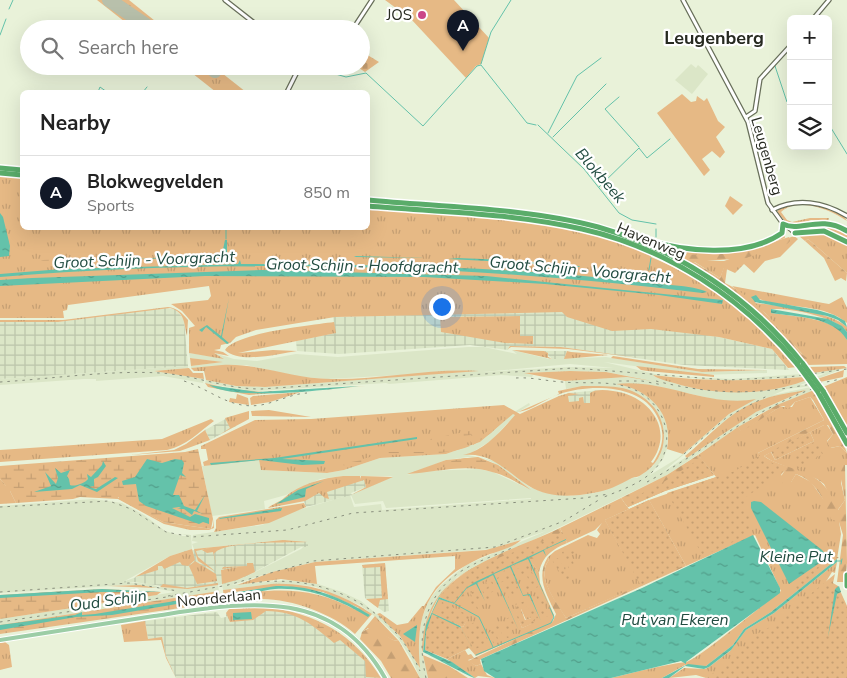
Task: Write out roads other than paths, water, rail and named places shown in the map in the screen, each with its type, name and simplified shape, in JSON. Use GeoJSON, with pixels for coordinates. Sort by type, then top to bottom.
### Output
{"type":"FeatureCollection","features":[{"type":"Feature","properties":{"kind":"highway"},"geometry":{"type":"LineString","coordinates":[[0,168],[20,170]]}},
{"type":"Feature","properties":{"kind":"highway"},"geometry":{"type":"LineString","coordinates":[[0,174],[20,175]]}},
{"type":"Feature","properties":{"kind":"highway","name":"Havenweg"},"geometry":{"type":"LineString","coordinates":[[370,200],[534,215],[597,227],[656,248],[713,279],[736,296],[770,326],[801,364],[847,433]]}},
{"type":"Feature","properties":{"kind":"highway","name":"Havenweg"},"geometry":{"type":"LineString","coordinates":[[370,206],[532,220],[582,229],[628,243],[683,268],[732,299],[801,364]]}},
{"type":"Feature","properties":{"kind":"highway"},"geometry":{"type":"LineString","coordinates":[[597,227],[672,247],[708,250],[741,247],[774,238],[782,233],[783,224],[794,228],[817,222],[847,231]]}},
{"type":"Feature","properties":{"kind":"highway"},"geometry":{"type":"LineString","coordinates":[[795,233],[800,227],[817,222]]}},
{"type":"Feature","properties":{"kind":"highway"},"geometry":{"type":"LineString","coordinates":[[795,233],[824,231],[847,242]]}},
{"type":"Feature","properties":{"kind":"highway","name":"Havenweg"},"geometry":{"type":"LineString","coordinates":[[820,391],[847,444]]}},
{"type":"Feature","properties":{"kind":"highway"},"geometry":{"type":"LineString","coordinates":[[847,575],[847,584]]}},
{"type":"Feature","properties":{"kind":"main road"},"geometry":{"type":"LineString","coordinates":[[225,0],[251,20]]}},
{"type":"Feature","properties":{"kind":"main road"},"geometry":{"type":"LineString","coordinates":[[359,20],[372,0]]}},
{"type":"Feature","properties":{"kind":"main road","name":"Leugenberg"},"geometry":{"type":"LineString","coordinates":[[682,0],[746,117],[765,195],[772,210],[783,224],[795,233]]}},
{"type":"Feature","properties":{"kind":"main road"},"geometry":{"type":"LineString","coordinates":[[816,15],[829,0]]}},
{"type":"Feature","properties":{"kind":"main road"},"geometry":{"type":"LineString","coordinates":[[746,117],[755,111],[760,79],[787,49]]}},
{"type":"Feature","properties":{"kind":"main road"},"geometry":{"type":"LineString","coordinates":[[288,90],[296,75]]}},
{"type":"Feature","properties":{"kind":"main road"},"geometry":{"type":"LineString","coordinates":[[772,210],[791,203],[805,202],[828,207],[847,216]]}},
{"type":"Feature","properties":{"kind":"main road","name":"Noorderlaan"},"geometry":{"type":"LineString","coordinates":[[0,640],[223,606],[273,605],[314,615],[341,629],[365,650],[385,678]]}},
{"type":"Feature","properties":{"kind":"water"},"geometry":{"type":"Polygon","coordinates":[[[0,213],[3,217],[10,246],[9,256],[0,257],[0,213]]]}},
{"type":"Feature","properties":{"kind":"water"},"geometry":{"type":"Polygon","coordinates":[[[225,240],[227,240],[227,254],[223,257],[135,259],[222,254],[225,240]]]}},
{"type":"Feature","properties":{"kind":"water"},"geometry":{"type":"Polygon","coordinates":[[[356,256],[425,258],[354,257],[356,256]]]}},
{"type":"Feature","properties":{"kind":"water"},"geometry":{"type":"Polygon","coordinates":[[[448,259],[506,260],[507,262],[448,259]]]}},
{"type":"Feature","properties":{"kind":"water"},"geometry":{"type":"Polygon","coordinates":[[[240,260],[241,264],[396,266],[542,273],[684,286],[707,292],[527,276],[351,267],[176,267],[0,277],[0,274],[62,269],[208,265],[209,262],[212,265],[238,264],[240,260]]]}},
{"type":"Feature","properties":{"kind":"water"},"geometry":{"type":"Polygon","coordinates":[[[513,262],[579,266],[580,267],[513,262]]]}},
{"type":"Feature","properties":{"kind":"water"},"geometry":{"type":"Polygon","coordinates":[[[262,270],[486,276],[723,300],[722,304],[659,295],[545,284],[424,277],[205,276],[0,286],[0,280],[32,278],[262,270]]]}},
{"type":"Feature","properties":{"kind":"water"},"geometry":{"type":"Polygon","coordinates":[[[756,295],[760,300],[817,310],[834,315],[845,321],[847,327],[838,320],[827,316],[755,302],[751,297],[756,295]]]}},
{"type":"Feature","properties":{"kind":"water"},"geometry":{"type":"Polygon","coordinates":[[[229,298],[222,337],[229,343],[227,344],[206,327],[202,332],[199,330],[207,325],[221,336],[229,298]]]}},
{"type":"Feature","properties":{"kind":"water"},"geometry":{"type":"Polygon","coordinates":[[[771,309],[828,319],[842,326],[847,332],[847,340],[833,326],[813,319],[771,313],[771,309]]]}},
{"type":"Feature","properties":{"kind":"water"},"geometry":{"type":"Polygon","coordinates":[[[209,385],[258,392],[359,386],[304,392],[259,393],[222,390],[209,385]]]}},
{"type":"Feature","properties":{"kind":"water"},"geometry":{"type":"Polygon","coordinates":[[[417,437],[417,439],[282,459],[325,461],[324,464],[302,465],[260,460],[211,465],[210,463],[274,458],[417,437]]]}},
{"type":"Feature","properties":{"kind":"water"},"geometry":{"type":"Polygon","coordinates":[[[147,459],[162,463],[175,459],[182,460],[184,463],[182,473],[186,477],[180,475],[173,495],[179,495],[184,506],[195,510],[205,495],[197,511],[203,514],[194,511],[192,515],[184,509],[177,509],[181,508],[179,507],[172,508],[190,517],[195,514],[209,518],[209,524],[203,522],[199,524],[146,506],[139,501],[136,484],[123,485],[122,481],[135,477],[147,459]]]}},
{"type":"Feature","properties":{"kind":"water"},"geometry":{"type":"Polygon","coordinates":[[[103,461],[106,466],[98,477],[94,479],[94,486],[89,487],[96,489],[115,477],[118,478],[97,492],[80,485],[72,489],[34,492],[51,486],[45,472],[56,484],[58,478],[55,468],[61,473],[70,470],[67,476],[70,485],[77,485],[88,479],[87,474],[91,477],[102,465],[103,461]]]}},
{"type":"Feature","properties":{"kind":"water"},"geometry":{"type":"Polygon","coordinates":[[[324,481],[306,489],[305,497],[276,504],[298,490],[324,481]]]}},
{"type":"Feature","properties":{"kind":"water","name":"Kleine Put"},"geometry":{"type":"Polygon","coordinates":[[[751,502],[761,502],[822,550],[826,555],[824,560],[789,584],[751,508],[751,502]]]}},
{"type":"Feature","properties":{"kind":"water"},"geometry":{"type":"Polygon","coordinates":[[[282,508],[281,511],[219,519],[220,518],[282,508]]]}},
{"type":"Feature","properties":{"kind":"water","name":"Put van Ekeren"},"geometry":{"type":"Polygon","coordinates":[[[753,535],[780,588],[780,593],[686,662],[686,664],[681,661],[611,678],[495,678],[484,671],[481,659],[642,588],[753,535]]]}},
{"type":"Feature","properties":{"kind":"water"},"geometry":{"type":"Polygon","coordinates":[[[566,539],[544,550],[546,556],[543,551],[529,558],[550,608],[528,559],[511,566],[523,595],[530,594],[541,621],[529,595],[523,596],[510,567],[494,574],[519,631],[493,575],[477,583],[485,601],[476,584],[467,588],[454,604],[439,599],[432,613],[460,626],[476,655],[461,628],[432,614],[426,632],[425,650],[452,662],[475,678],[423,652],[426,625],[439,597],[454,603],[466,588],[475,582],[566,539]]]}},
{"type":"Feature","properties":{"kind":"water"},"geometry":{"type":"Polygon","coordinates":[[[837,559],[837,562],[774,613],[746,630],[731,650],[709,667],[704,669],[685,666],[669,678],[662,678],[688,664],[706,666],[733,645],[744,629],[771,612],[837,559]]]}},
{"type":"Feature","properties":{"kind":"water"},"geometry":{"type":"Polygon","coordinates":[[[276,586],[289,586],[325,593],[370,615],[368,617],[335,600],[300,590],[275,589],[243,594],[225,594],[276,586]]]}},
{"type":"Feature","properties":{"kind":"water"},"geometry":{"type":"Polygon","coordinates":[[[839,586],[841,592],[837,594],[828,637],[835,589],[839,586]]]}},
{"type":"Feature","properties":{"kind":"water"},"geometry":{"type":"Polygon","coordinates":[[[102,589],[161,592],[102,592],[0,598],[0,595],[102,589]]]}},
{"type":"Feature","properties":{"kind":"water"},"geometry":{"type":"Polygon","coordinates":[[[218,594],[218,597],[112,615],[76,617],[0,630],[0,625],[75,615],[82,612],[82,615],[95,614],[218,594]]]}},
{"type":"Feature","properties":{"kind":"water"},"geometry":{"type":"Polygon","coordinates":[[[251,612],[252,619],[233,620],[233,613],[251,612]]]}},
{"type":"Feature","properties":{"kind":"water"},"geometry":{"type":"Polygon","coordinates":[[[417,626],[415,642],[403,634],[417,626]]]}},
{"type":"Feature","properties":{"kind":"waterway"},"geometry":{"type":"LineString","coordinates":[[9,9],[13,0]]}},
{"type":"Feature","properties":{"kind":"waterway"},"geometry":{"type":"LineString","coordinates":[[481,64],[491,32],[511,0]]}},
{"type":"Feature","properties":{"kind":"waterway"},"geometry":{"type":"LineString","coordinates":[[0,35],[6,19]]}},
{"type":"Feature","properties":{"kind":"waterway"},"geometry":{"type":"LineString","coordinates":[[548,133],[577,76],[601,58]]}},
{"type":"Feature","properties":{"kind":"waterway","name":"Blokbeek"},"geometry":{"type":"LineString","coordinates":[[368,75],[423,126],[477,66],[481,65],[527,123],[536,125]]}},
{"type":"Feature","properties":{"kind":"waterway"},"geometry":{"type":"LineString","coordinates":[[775,66],[787,102]]}},
{"type":"Feature","properties":{"kind":"waterway","name":"Blokbeek"},"geometry":{"type":"LineString","coordinates":[[339,75],[346,77],[356,75]]}},
{"type":"Feature","properties":{"kind":"waterway"},"geometry":{"type":"LineString","coordinates":[[553,137],[606,84]]}},
{"type":"Feature","properties":{"kind":"waterway"},"geometry":{"type":"LineString","coordinates":[[99,90],[100,87],[104,90]]}},
{"type":"Feature","properties":{"kind":"waterway"},"geometry":{"type":"LineString","coordinates":[[619,97],[605,109],[639,147]]}},
{"type":"Feature","properties":{"kind":"waterway","name":"Blokbeek"},"geometry":{"type":"LineString","coordinates":[[538,125],[584,169],[619,213],[632,220],[656,224]]}},
{"type":"Feature","properties":{"kind":"waterway"},"geometry":{"type":"LineString","coordinates":[[832,130],[847,154]]}},
{"type":"Feature","properties":{"kind":"waterway"},"geometry":{"type":"LineString","coordinates":[[599,187],[639,148],[647,158],[670,139]]}},
{"type":"Feature","properties":{"kind":"waterway","name":"Blokbeek"},"geometry":{"type":"LineString","coordinates":[[656,229],[656,237]]}},
{"type":"Feature","properties":{"kind":"waterway","name":"Groot Schijn - Voorgracht"},"geometry":{"type":"LineString","coordinates":[[226,230],[226,239]]}},
{"type":"Feature","properties":{"kind":"waterway","name":"Blokbeek"},"geometry":{"type":"LineString","coordinates":[[649,270],[651,258]]}},
{"type":"Feature","properties":{"kind":"waterway","name":"Oud Schijn"},"geometry":{"type":"LineString","coordinates":[[841,564],[842,559]]}},
{"type":"Feature","properties":{"kind":"waterway"},"geometry":{"type":"LineString","coordinates":[[455,604],[479,617],[493,647]]}},
{"type":"Feature","properties":{"kind":"waterway"},"geometry":{"type":"LineString","coordinates":[[476,655],[551,623],[554,617],[550,608]]}},
{"type":"Feature","properties":{"kind":"railway"},"geometry":{"type":"LineString","coordinates":[[0,382],[141,372],[173,374],[235,387],[261,389],[573,368],[727,380],[788,377],[847,369]]}},
{"type":"Feature","properties":{"kind":"railway"},"geometry":{"type":"LineString","coordinates":[[516,378],[616,384],[633,389],[654,404],[661,415],[667,439],[665,451],[660,462],[651,473],[640,481],[604,497]]}},
{"type":"Feature","properties":{"kind":"railway"},"geometry":{"type":"LineString","coordinates":[[656,381],[691,388],[742,392],[776,390],[840,379]]}},
{"type":"Feature","properties":{"kind":"railway"},"geometry":{"type":"LineString","coordinates":[[184,381],[230,402],[250,406],[307,393]]}},
{"type":"Feature","properties":{"kind":"railway"},"geometry":{"type":"LineString","coordinates":[[619,381],[642,381],[663,385]]}},
{"type":"Feature","properties":{"kind":"railway"},"geometry":{"type":"LineString","coordinates":[[647,482],[748,420],[812,389]]}},
{"type":"Feature","properties":{"kind":"railway"},"geometry":{"type":"LineString","coordinates":[[684,454],[727,417],[769,395]]}},
{"type":"Feature","properties":{"kind":"railway"},"geometry":{"type":"LineString","coordinates":[[0,507],[109,501],[131,509],[166,532],[192,537],[287,530],[353,513],[584,498],[609,494]]}},
{"type":"Feature","properties":{"kind":"railway"},"geometry":{"type":"LineString","coordinates":[[168,596],[228,585],[313,561],[495,547],[564,521],[602,498]]}},
{"type":"Feature","properties":{"kind":"railway"},"geometry":{"type":"LineString","coordinates":[[426,678],[422,647],[423,632],[426,617],[439,591],[463,570],[512,548]]}},
{"type":"Feature","properties":{"kind":"railway"},"geometry":{"type":"LineString","coordinates":[[252,583],[278,581],[304,583],[328,589],[351,598],[373,612],[391,628],[407,648],[420,671]]}},
{"type":"Feature","properties":{"kind":"railway"},"geometry":{"type":"LineString","coordinates":[[0,592],[129,583],[178,591]]}},
{"type":"Feature","properties":{"kind":"railway"},"geometry":{"type":"LineString","coordinates":[[0,622],[173,596]]}},
{"type":"Feature","properties":{"kind":"place","name":"JOS"},"geometry":{"type":"Point","coordinates":[422,15]}},
{"type":"Feature","properties":{"kind":"place","name":"Blokwegvelden"},"geometry":{"type":"Point","coordinates":[463,51]}},
{"type":"Feature","properties":{"kind":"district","name":"Leugenberg"},"geometry":{"type":"Point","coordinates":[714,38]}},
{"type":"Feature","properties":{"kind":"water label","name":"Groot Schijn - Hoofdgracht"},"geometry":{"type":"Point","coordinates":[362,265]}}]}
